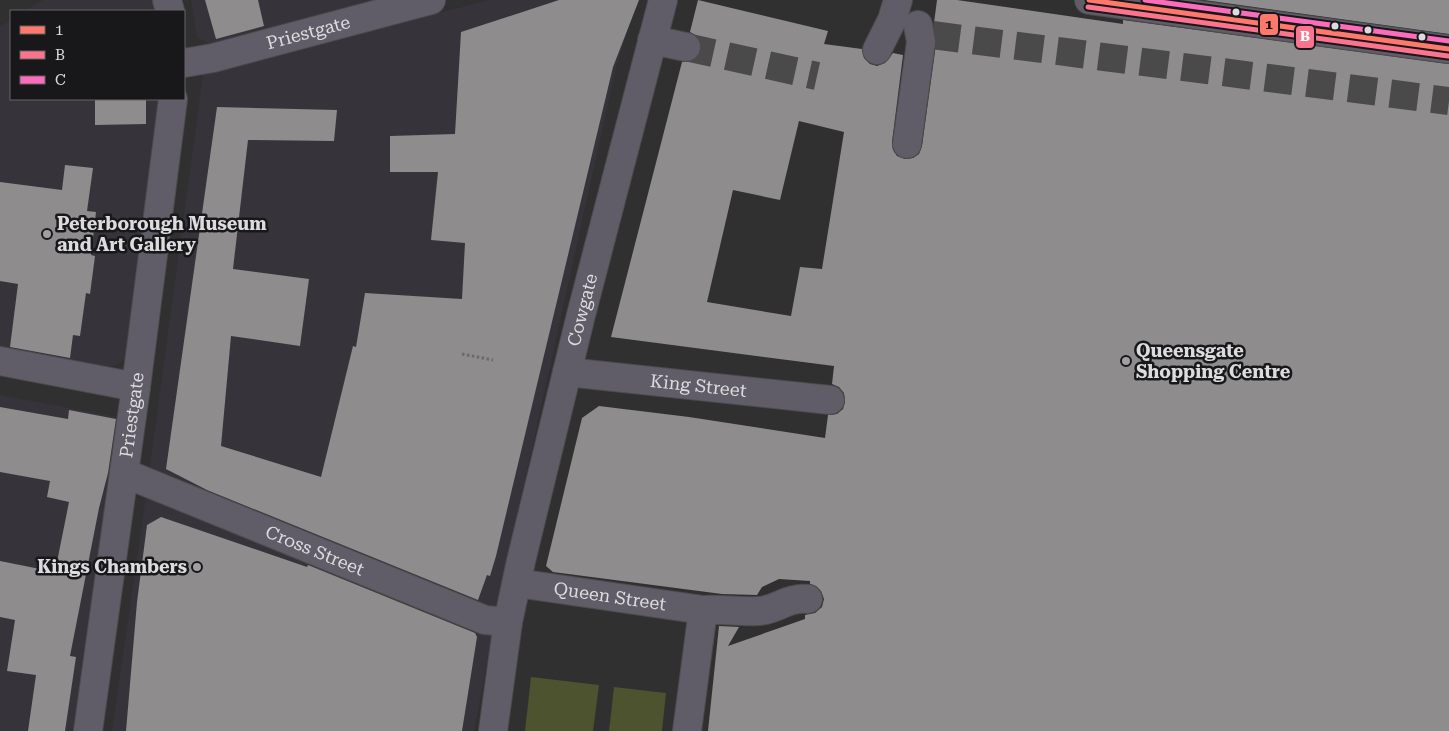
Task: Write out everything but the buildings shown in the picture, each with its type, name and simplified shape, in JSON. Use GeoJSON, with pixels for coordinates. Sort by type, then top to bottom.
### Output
{"type":"FeatureCollection","features":[{"type":"Feature","properties":{"kind":"street","name":"Priestgate"},"geometry":{"type":"LineString","coordinates":[[185,63],[213,58],[431,0]]}},
{"type":"Feature","properties":{"kind":"street","name":"Cowgate"},"geometry":{"type":"LineString","coordinates":[[493,731],[508,622],[517,583],[567,372],[663,0]]}},
{"type":"Feature","properties":{"kind":"street"},"geometry":{"type":"LineString","coordinates":[[877,50],[892,20],[898,0]]}},
{"type":"Feature","properties":{"kind":"street"},"geometry":{"type":"LineString","coordinates":[[907,0],[925,30],[921,42],[907,144]]}},
{"type":"Feature","properties":{"kind":"street"},"geometry":{"type":"LineString","coordinates":[[1096,0],[1447,49]]}},
{"type":"Feature","properties":{"kind":"street"},"geometry":{"type":"LineString","coordinates":[[652,40],[686,47]]}},
{"type":"Feature","properties":{"kind":"street","name":"Priestgate"},"geometry":{"type":"LineString","coordinates":[[88,731],[136,387],[172,100]]}},
{"type":"Feature","properties":{"kind":"street"},"geometry":{"type":"LineString","coordinates":[[0,361],[136,387]]}},
{"type":"Feature","properties":{"kind":"street","name":"King Street"},"geometry":{"type":"LineString","coordinates":[[567,372],[830,400]]}},
{"type":"Feature","properties":{"kind":"street","name":"Cross Street"},"geometry":{"type":"LineString","coordinates":[[124,473],[485,620],[508,622]]}},
{"type":"Feature","properties":{"kind":"street","name":"Queen Street"},"geometry":{"type":"LineString","coordinates":[[517,583],[703,610],[723,608],[760,611],[794,598],[808,599]]}},
{"type":"Feature","properties":{"kind":"street"},"geometry":{"type":"LineString","coordinates":[[686,731],[703,610]]}},
{"type":"Feature","properties":{"kind":"path"},"geometry":{"type":"LineString","coordinates":[[462,354],[493,360]]}},
{"type":"Feature","properties":{"kind":"shaded area"},"geometry":{"type":"Polygon","coordinates":[[[43,0],[155,0],[156,10],[27,10],[43,0]]]}},
{"type":"Feature","properties":{"kind":"shaded area"},"geometry":{"type":"Polygon","coordinates":[[[191,0],[378,0],[211,44],[197,37],[191,0]]]}},
{"type":"Feature","properties":{"kind":"shaded area"},"geometry":{"type":"Polygon","coordinates":[[[489,0],[637,0],[616,68],[503,579],[474,731],[112,731],[203,75],[489,0]]]}},
{"type":"Feature","properties":{"kind":"shaded area"},"geometry":{"type":"Polygon","coordinates":[[[10,21],[10,100],[158,100],[160,161],[131,357],[101,372],[0,350],[0,27],[10,21]]]}},
{"type":"Feature","properties":{"kind":"shaded area"},"geometry":{"type":"Polygon","coordinates":[[[0,395],[122,418],[78,731],[0,731],[0,395]]]}},
{"type":"Feature","properties":{"kind":"green space"},"geometry":{"type":"Polygon","coordinates":[[[531,677],[599,685],[593,731],[525,731],[531,677]]]}},
{"type":"Feature","properties":{"kind":"green space"},"geometry":{"type":"Polygon","coordinates":[[[614,687],[666,693],[662,731],[609,731],[614,687]]]}},
{"type":"Feature","properties":{"kind":"tunnel"},"geometry":{"type":"LineString","coordinates":[[932,35],[1449,101]]}},
{"type":"Feature","properties":{"kind":"tunnel"},"geometry":{"type":"LineString","coordinates":[[686,47],[817,76]]}},
{"type":"Feature","properties":{"kind":"transit line","name":"1"},"geometry":{"type":"LineString","coordinates":[[1089,0],[1449,49]]}},
{"type":"Feature","properties":{"kind":"transit line","name":"C"},"geometry":{"type":"LineString","coordinates":[[1145,0],[1449,41]]}},
{"type":"Feature","properties":{"kind":"transit line","name":"B"},"geometry":{"type":"LineString","coordinates":[[1088,7],[1448,56]]}},
{"type":"Feature","properties":{"kind":"place","name":"Peterborough Museum and Art Gallery"},"geometry":{"type":"Point","coordinates":[47,234]}},
{"type":"Feature","properties":{"kind":"place","name":"Queensgate Shopping Centre"},"geometry":{"type":"Point","coordinates":[1126,361]}},
{"type":"Feature","properties":{"kind":"place","name":"Kings Chambers"},"geometry":{"type":"Point","coordinates":[197,567]}}]}
